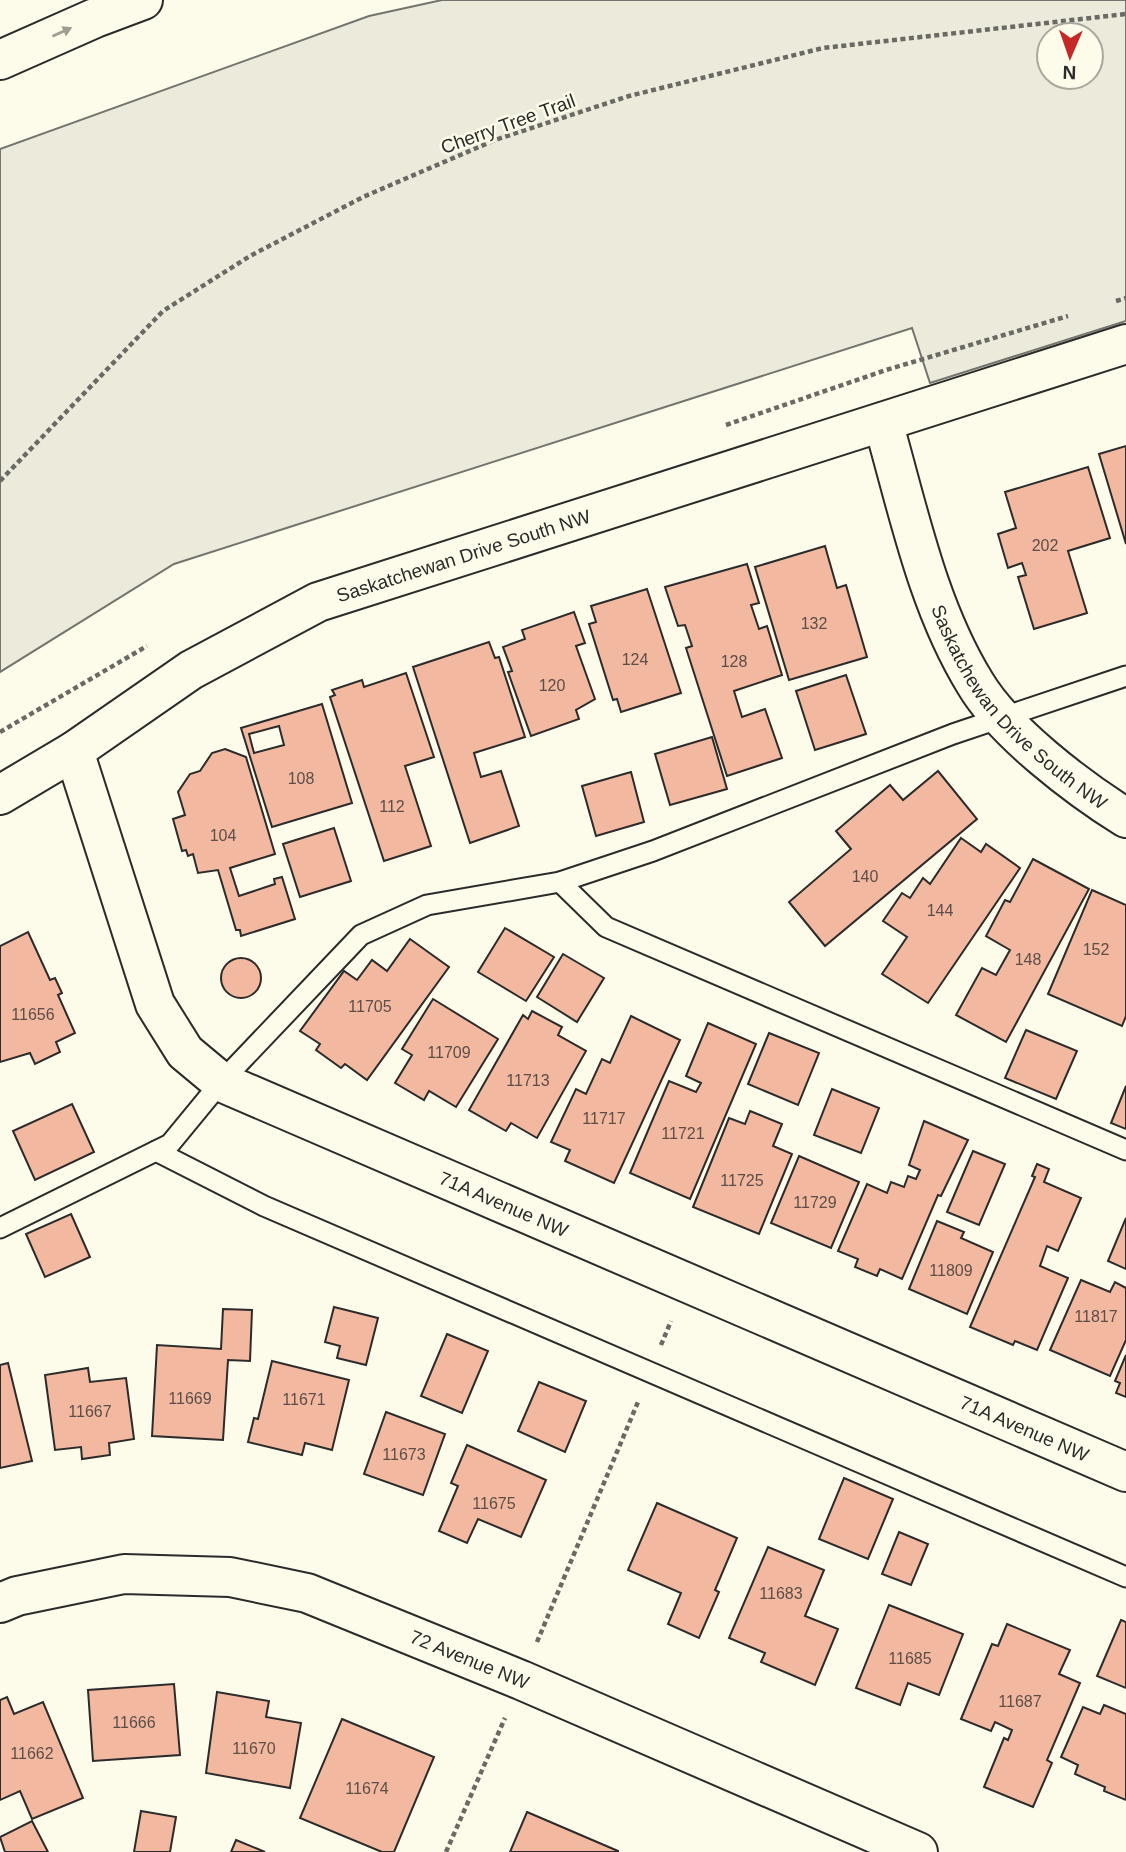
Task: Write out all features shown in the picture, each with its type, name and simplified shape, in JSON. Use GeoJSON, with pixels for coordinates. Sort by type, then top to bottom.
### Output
{"type":"FeatureCollection","features":[{"type":"Feature","properties":{"kind":"street"},"geometry":{"type":"LineString","coordinates":[[0,60],[95,18],[144,0]]}},
{"type":"Feature","properties":{"kind":"street","name":"Saskatchewan Drive South NW"},"geometry":{"type":"LineString","coordinates":[[0,795],[74,751],[191,670],[318,602],[1126,344]]}},
{"type":"Feature","properties":{"kind":"street","name":"Saskatchewan Drive South NW"},"geometry":{"type":"LineString","coordinates":[[883,422],[930,582],[951,637],[976,686],[1003,717],[1076,786],[1126,818]]}},
{"type":"Feature","properties":{"kind":"street","name":"71A Avenue NW"},"geometry":{"type":"LineString","coordinates":[[74,751],[155,1004],[185,1052],[220,1082],[257,1101],[687,1281],[1126,1472]]}},
{"type":"Feature","properties":{"kind":"street","name":"72 Avenue NW"},"geometry":{"type":"LineString","coordinates":[[0,1603],[16,1596],[124,1574],[230,1577],[307,1593],[521,1680],[918,1852]]}},
{"type":"Feature","properties":{"kind":"lane"},"geometry":{"type":"LineString","coordinates":[[0,1228],[170,1144],[220,1082],[361,935],[427,905],[560,882],[653,851],[1003,717],[1126,676]]}},
{"type":"Feature","properties":{"kind":"lane"},"geometry":{"type":"LineString","coordinates":[[560,882],[606,927],[1126,1150]]}},
{"type":"Feature","properties":{"kind":"lane"},"geometry":{"type":"LineString","coordinates":[[156,1151],[264,1206],[1126,1577]]}},
{"type":"Feature","properties":{"kind":"path","name":"Cherry Tree Trail"},"geometry":{"type":"LineString","coordinates":[[0,481],[163,311],[250,256],[363,197],[495,141],[629,96],[823,48],[1126,14]]}},
{"type":"Feature","properties":{"kind":"path"},"geometry":{"type":"LineString","coordinates":[[446,1852],[521,1680],[687,1281]]}},
{"type":"Feature","properties":{"kind":"shaded area"},"geometry":{"type":"Polygon","coordinates":[[[442,0],[1126,0],[1126,321],[930,383],[912,328],[174,564],[0,672],[0,149],[369,16],[442,0]]]}},
{"type":"Feature","properties":{"kind":"building"},"geometry":{"type":"Polygon","coordinates":[[[1126,446],[1126,544],[1099,454],[1126,446]]]}},
{"type":"Feature","properties":{"kind":"building"},"geometry":{"type":"Polygon","coordinates":[[[1088,467],[1110,538],[1068,551],[1087,613],[1034,629],[1018,577],[1026,575],[1022,563],[1008,568],[998,534],[1016,528],[1005,492],[1088,467]]]}},
{"type":"Feature","properties":{"kind":"building"},"geometry":{"type":"Polygon","coordinates":[[[825,546],[837,588],[846,585],[867,657],[789,680],[755,567],[825,546]]]}},
{"type":"Feature","properties":{"kind":"building"},"geometry":{"type":"Polygon","coordinates":[[[747,564],[759,603],[751,605],[759,629],[767,626],[782,675],[734,691],[742,717],[765,709],[782,758],[727,776],[686,648],[692,646],[685,625],[678,626],[665,587],[747,564]]]}},
{"type":"Feature","properties":{"kind":"building"},"geometry":{"type":"Polygon","coordinates":[[[647,589],[681,693],[621,712],[617,699],[613,700],[589,624],[596,622],[591,606],[647,589]]]}},
{"type":"Feature","properties":{"kind":"building"},"geometry":{"type":"Polygon","coordinates":[[[574,612],[585,643],[576,646],[595,699],[576,710],[579,719],[531,736],[508,672],[512,671],[503,647],[525,639],[522,630],[574,612]]]}},
{"type":"Feature","properties":{"kind":"building"},"geometry":{"type":"Polygon","coordinates":[[[489,642],[495,658],[499,657],[525,737],[474,753],[481,777],[501,771],[519,826],[470,843],[413,667],[489,642]]]}},
{"type":"Feature","properties":{"kind":"building"},"geometry":{"type":"Polygon","coordinates":[[[406,673],[434,757],[405,766],[431,846],[384,861],[330,697],[335,695],[332,690],[362,680],[364,687],[406,673]]]}},
{"type":"Feature","properties":{"kind":"building"},"geometry":{"type":"Polygon","coordinates":[[[846,675],[866,734],[815,750],[796,691],[846,675]]]}},
{"type":"Feature","properties":{"kind":"building"},"geometry":{"type":"Polygon","coordinates":[[[322,704],[352,803],[272,827],[241,728],[322,704]],[[279,726],[249,734],[254,753],[284,745],[279,726]]]}},
{"type":"Feature","properties":{"kind":"building"},"geometry":{"type":"Polygon","coordinates":[[[712,737],[727,789],[670,805],[655,754],[712,737]]]}},
{"type":"Feature","properties":{"kind":"building"},"geometry":{"type":"Polygon","coordinates":[[[225,749],[246,757],[275,854],[230,868],[239,896],[275,884],[274,879],[282,877],[295,919],[241,936],[240,930],[236,930],[218,870],[198,873],[193,854],[188,856],[186,850],[182,851],[173,819],[185,815],[178,792],[190,774],[200,771],[212,753],[225,749]]]}},
{"type":"Feature","properties":{"kind":"building"},"geometry":{"type":"Polygon","coordinates":[[[938,771],[977,819],[825,946],[789,902],[851,849],[836,831],[890,785],[903,800],[938,771]]]}},
{"type":"Feature","properties":{"kind":"building"},"geometry":{"type":"Polygon","coordinates":[[[631,772],[644,822],[596,836],[582,786],[631,772]]]}},
{"type":"Feature","properties":{"kind":"building"},"geometry":{"type":"Polygon","coordinates":[[[334,828],[351,881],[300,897],[283,844],[334,828]]]}},
{"type":"Feature","properties":{"kind":"building"},"geometry":{"type":"Polygon","coordinates":[[[961,838],[981,852],[986,844],[1020,868],[928,1003],[882,974],[907,937],[883,921],[902,893],[910,898],[923,878],[930,884],[961,838]]]}},
{"type":"Feature","properties":{"kind":"building"},"geometry":{"type":"Polygon","coordinates":[[[1033,859],[1089,889],[1006,1042],[956,1015],[982,968],[996,975],[1010,950],[986,936],[1005,900],[1010,902],[1033,859]]]}},
{"type":"Feature","properties":{"kind":"building"},"geometry":{"type":"Polygon","coordinates":[[[1092,890],[1126,905],[1126,1016],[1122,1026],[1048,994],[1092,890]]]}},
{"type":"Feature","properties":{"kind":"building"},"geometry":{"type":"Polygon","coordinates":[[[505,928],[554,957],[526,1001],[478,972],[505,928]]]}},
{"type":"Feature","properties":{"kind":"building"},"geometry":{"type":"Polygon","coordinates":[[[28,932],[50,980],[55,978],[62,993],[58,995],[75,1033],[56,1042],[60,1052],[35,1064],[30,1053],[0,1062],[0,946],[28,932]]]}},
{"type":"Feature","properties":{"kind":"building"},"geometry":{"type":"Polygon","coordinates":[[[410,939],[449,967],[367,1080],[345,1064],[341,1068],[316,1050],[320,1044],[300,1031],[344,971],[357,980],[372,960],[387,971],[410,939]]]}},
{"type":"Feature","properties":{"kind":"building"},"geometry":{"type":"Polygon","coordinates":[[[563,954],[604,978],[577,1022],[537,997],[563,954]]]}},
{"type":"Feature","properties":{"kind":"building"},"geometry":{"type":"Polygon","coordinates":[[[241,958],[255,964],[261,978],[255,992],[241,998],[227,992],[221,978],[227,964],[241,958]]]}},
{"type":"Feature","properties":{"kind":"building"},"geometry":{"type":"Polygon","coordinates":[[[433,999],[498,1039],[456,1107],[429,1091],[424,1100],[395,1083],[412,1055],[402,1049],[433,999]]]}},
{"type":"Feature","properties":{"kind":"building"},"geometry":{"type":"Polygon","coordinates":[[[532,1011],[562,1027],[558,1035],[586,1051],[537,1138],[511,1123],[506,1131],[469,1110],[523,1015],[528,1019],[532,1011]]]}},
{"type":"Feature","properties":{"kind":"building"},"geometry":{"type":"Polygon","coordinates":[[[631,1016],[680,1040],[614,1183],[565,1161],[570,1150],[551,1142],[576,1089],[586,1094],[602,1059],[610,1063],[631,1016]]]}},
{"type":"Feature","properties":{"kind":"building"},"geometry":{"type":"Polygon","coordinates":[[[708,1023],[756,1044],[690,1199],[630,1173],[669,1081],[696,1092],[701,1083],[686,1076],[708,1023]]]}},
{"type":"Feature","properties":{"kind":"building"},"geometry":{"type":"Polygon","coordinates":[[[1026,1030],[1077,1051],[1056,1099],[1005,1078],[1026,1030]]]}},
{"type":"Feature","properties":{"kind":"building"},"geometry":{"type":"Polygon","coordinates":[[[769,1033],[819,1053],[798,1105],[748,1084],[769,1033]]]}},
{"type":"Feature","properties":{"kind":"building"},"geometry":{"type":"Polygon","coordinates":[[[1126,1086],[1126,1129],[1111,1123],[1126,1086]]]}},
{"type":"Feature","properties":{"kind":"building"},"geometry":{"type":"Polygon","coordinates":[[[832,1089],[879,1108],[861,1153],[814,1135],[832,1089]]]}},
{"type":"Feature","properties":{"kind":"building"},"geometry":{"type":"Polygon","coordinates":[[[72,1104],[94,1152],[35,1180],[13,1131],[72,1104]]]}},
{"type":"Feature","properties":{"kind":"building"},"geometry":{"type":"Polygon","coordinates":[[[750,1111],[782,1124],[773,1146],[792,1154],[759,1234],[693,1207],[729,1118],[745,1124],[750,1111]]]}},
{"type":"Feature","properties":{"kind":"building"},"geometry":{"type":"Polygon","coordinates":[[[924,1121],[968,1140],[941,1196],[938,1195],[902,1279],[880,1269],[877,1276],[855,1267],[858,1259],[838,1251],[867,1184],[887,1193],[891,1182],[904,1187],[908,1176],[916,1179],[920,1170],[909,1165],[924,1121]]]}},
{"type":"Feature","properties":{"kind":"building"},"geometry":{"type":"Polygon","coordinates":[[[973,1151],[1005,1164],[979,1225],[947,1212],[973,1151]]]}},
{"type":"Feature","properties":{"kind":"building"},"geometry":{"type":"Polygon","coordinates":[[[799,1156],[859,1182],[831,1248],[771,1223],[799,1156]]]}},
{"type":"Feature","properties":{"kind":"building"},"geometry":{"type":"Polygon","coordinates":[[[1037,1164],[1049,1169],[1044,1182],[1081,1198],[1058,1251],[1047,1246],[1040,1266],[1068,1278],[1037,1350],[1015,1341],[1013,1345],[970,1327],[1035,1177],[1032,1176],[1037,1164]]]}},
{"type":"Feature","properties":{"kind":"building"},"geometry":{"type":"Polygon","coordinates":[[[71,1214],[90,1257],[45,1277],[26,1234],[71,1214]]]}},
{"type":"Feature","properties":{"kind":"building"},"geometry":{"type":"Polygon","coordinates":[[[1126,1218],[1126,1269],[1108,1261],[1126,1218]]]}},
{"type":"Feature","properties":{"kind":"building"},"geometry":{"type":"Polygon","coordinates":[[[937,1221],[964,1232],[961,1238],[993,1252],[967,1314],[909,1289],[937,1221]]]}},
{"type":"Feature","properties":{"kind":"building"},"geometry":{"type":"Polygon","coordinates":[[[1081,1280],[1110,1292],[1115,1282],[1126,1288],[1126,1340],[1110,1376],[1050,1350],[1081,1280]]]}},
{"type":"Feature","properties":{"kind":"building"},"geometry":{"type":"Polygon","coordinates":[[[334,1307],[378,1318],[366,1365],[337,1358],[340,1346],[325,1342],[334,1307]]]}},
{"type":"Feature","properties":{"kind":"building"},"geometry":{"type":"Polygon","coordinates":[[[223,1309],[252,1310],[250,1361],[228,1360],[223,1440],[152,1436],[157,1345],[221,1349],[223,1309]]]}},
{"type":"Feature","properties":{"kind":"building"},"geometry":{"type":"Polygon","coordinates":[[[447,1334],[488,1351],[462,1413],[421,1396],[447,1334]]]}},
{"type":"Feature","properties":{"kind":"building"},"geometry":{"type":"Polygon","coordinates":[[[1126,1355],[1126,1397],[1116,1393],[1120,1383],[1115,1381],[1126,1355]]]}},
{"type":"Feature","properties":{"kind":"building"},"geometry":{"type":"Polygon","coordinates":[[[272,1361],[349,1380],[332,1450],[305,1443],[302,1455],[248,1442],[254,1418],[258,1419],[272,1361]]]}},
{"type":"Feature","properties":{"kind":"building"},"geometry":{"type":"Polygon","coordinates":[[[8,1363],[32,1461],[0,1468],[0,1365],[8,1363]]]}},
{"type":"Feature","properties":{"kind":"building"},"geometry":{"type":"Polygon","coordinates":[[[88,1368],[90,1382],[126,1378],[134,1439],[109,1443],[110,1455],[82,1459],[81,1447],[55,1450],[45,1375],[88,1368]]]}},
{"type":"Feature","properties":{"kind":"building"},"geometry":{"type":"Polygon","coordinates":[[[539,1382],[586,1401],[565,1452],[518,1431],[539,1382]]]}},
{"type":"Feature","properties":{"kind":"building"},"geometry":{"type":"Polygon","coordinates":[[[386,1412],[445,1434],[423,1495],[364,1474],[386,1412]]]}},
{"type":"Feature","properties":{"kind":"building"},"geometry":{"type":"Polygon","coordinates":[[[467,1445],[546,1480],[521,1537],[478,1519],[467,1543],[439,1531],[458,1486],[451,1483],[467,1445]]]}},
{"type":"Feature","properties":{"kind":"building"},"geometry":{"type":"Polygon","coordinates":[[[844,1478],[893,1499],[868,1559],[819,1539],[844,1478]]]}},
{"type":"Feature","properties":{"kind":"building"},"geometry":{"type":"Polygon","coordinates":[[[657,1503],[737,1538],[715,1590],[719,1592],[699,1638],[668,1624],[681,1593],[628,1570],[657,1503]]]}},
{"type":"Feature","properties":{"kind":"building"},"geometry":{"type":"Polygon","coordinates":[[[899,1532],[928,1544],[911,1585],[882,1574],[899,1532]]]}},
{"type":"Feature","properties":{"kind":"building"},"geometry":{"type":"Polygon","coordinates":[[[768,1547],[824,1570],[805,1616],[838,1629],[815,1685],[761,1662],[765,1653],[729,1638],[768,1547]]]}},
{"type":"Feature","properties":{"kind":"building"},"geometry":{"type":"Polygon","coordinates":[[[889,1605],[963,1634],[939,1695],[908,1683],[900,1705],[856,1688],[889,1605]]]}},
{"type":"Feature","properties":{"kind":"building"},"geometry":{"type":"Polygon","coordinates":[[[1121,1620],[1126,1622],[1126,1688],[1097,1676],[1121,1620]]]}},
{"type":"Feature","properties":{"kind":"building"},"geometry":{"type":"Polygon","coordinates":[[[1007,1624],[1070,1650],[1059,1674],[1080,1683],[1047,1760],[1052,1763],[1033,1807],[984,1787],[1004,1738],[1008,1740],[1012,1730],[995,1722],[991,1731],[961,1719],[992,1644],[998,1646],[1007,1624]]]}},
{"type":"Feature","properties":{"kind":"building"},"geometry":{"type":"Polygon","coordinates":[[[174,1684],[180,1755],[93,1761],[88,1690],[174,1684]]]}},
{"type":"Feature","properties":{"kind":"building"},"geometry":{"type":"Polygon","coordinates":[[[217,1692],[269,1701],[266,1717],[301,1723],[290,1788],[206,1773],[217,1692]]]}},
{"type":"Feature","properties":{"kind":"building"},"geometry":{"type":"Polygon","coordinates":[[[7,1697],[14,1714],[43,1702],[83,1798],[32,1819],[20,1791],[0,1800],[0,1700],[7,1697]]]}},
{"type":"Feature","properties":{"kind":"building"},"geometry":{"type":"Polygon","coordinates":[[[1104,1705],[1126,1714],[1126,1800],[1075,1774],[1078,1765],[1061,1757],[1083,1707],[1100,1714],[1104,1705]]]}},
{"type":"Feature","properties":{"kind":"building"},"geometry":{"type":"Polygon","coordinates":[[[342,1719],[434,1757],[394,1852],[382,1852],[300,1818],[342,1719]]]}},
{"type":"Feature","properties":{"kind":"building"},"geometry":{"type":"Polygon","coordinates":[[[141,1811],[176,1817],[170,1852],[134,1852],[141,1811]]]}},
{"type":"Feature","properties":{"kind":"building"},"geometry":{"type":"Polygon","coordinates":[[[527,1812],[618,1851],[618,1852],[510,1852],[527,1812]]]}},
{"type":"Feature","properties":{"kind":"building"},"geometry":{"type":"Polygon","coordinates":[[[32,1821],[48,1852],[5,1852],[0,1837],[32,1821]]]}},
{"type":"Feature","properties":{"kind":"building"},"geometry":{"type":"Polygon","coordinates":[[[236,1840],[265,1852],[231,1852],[236,1840]]]}}]}
